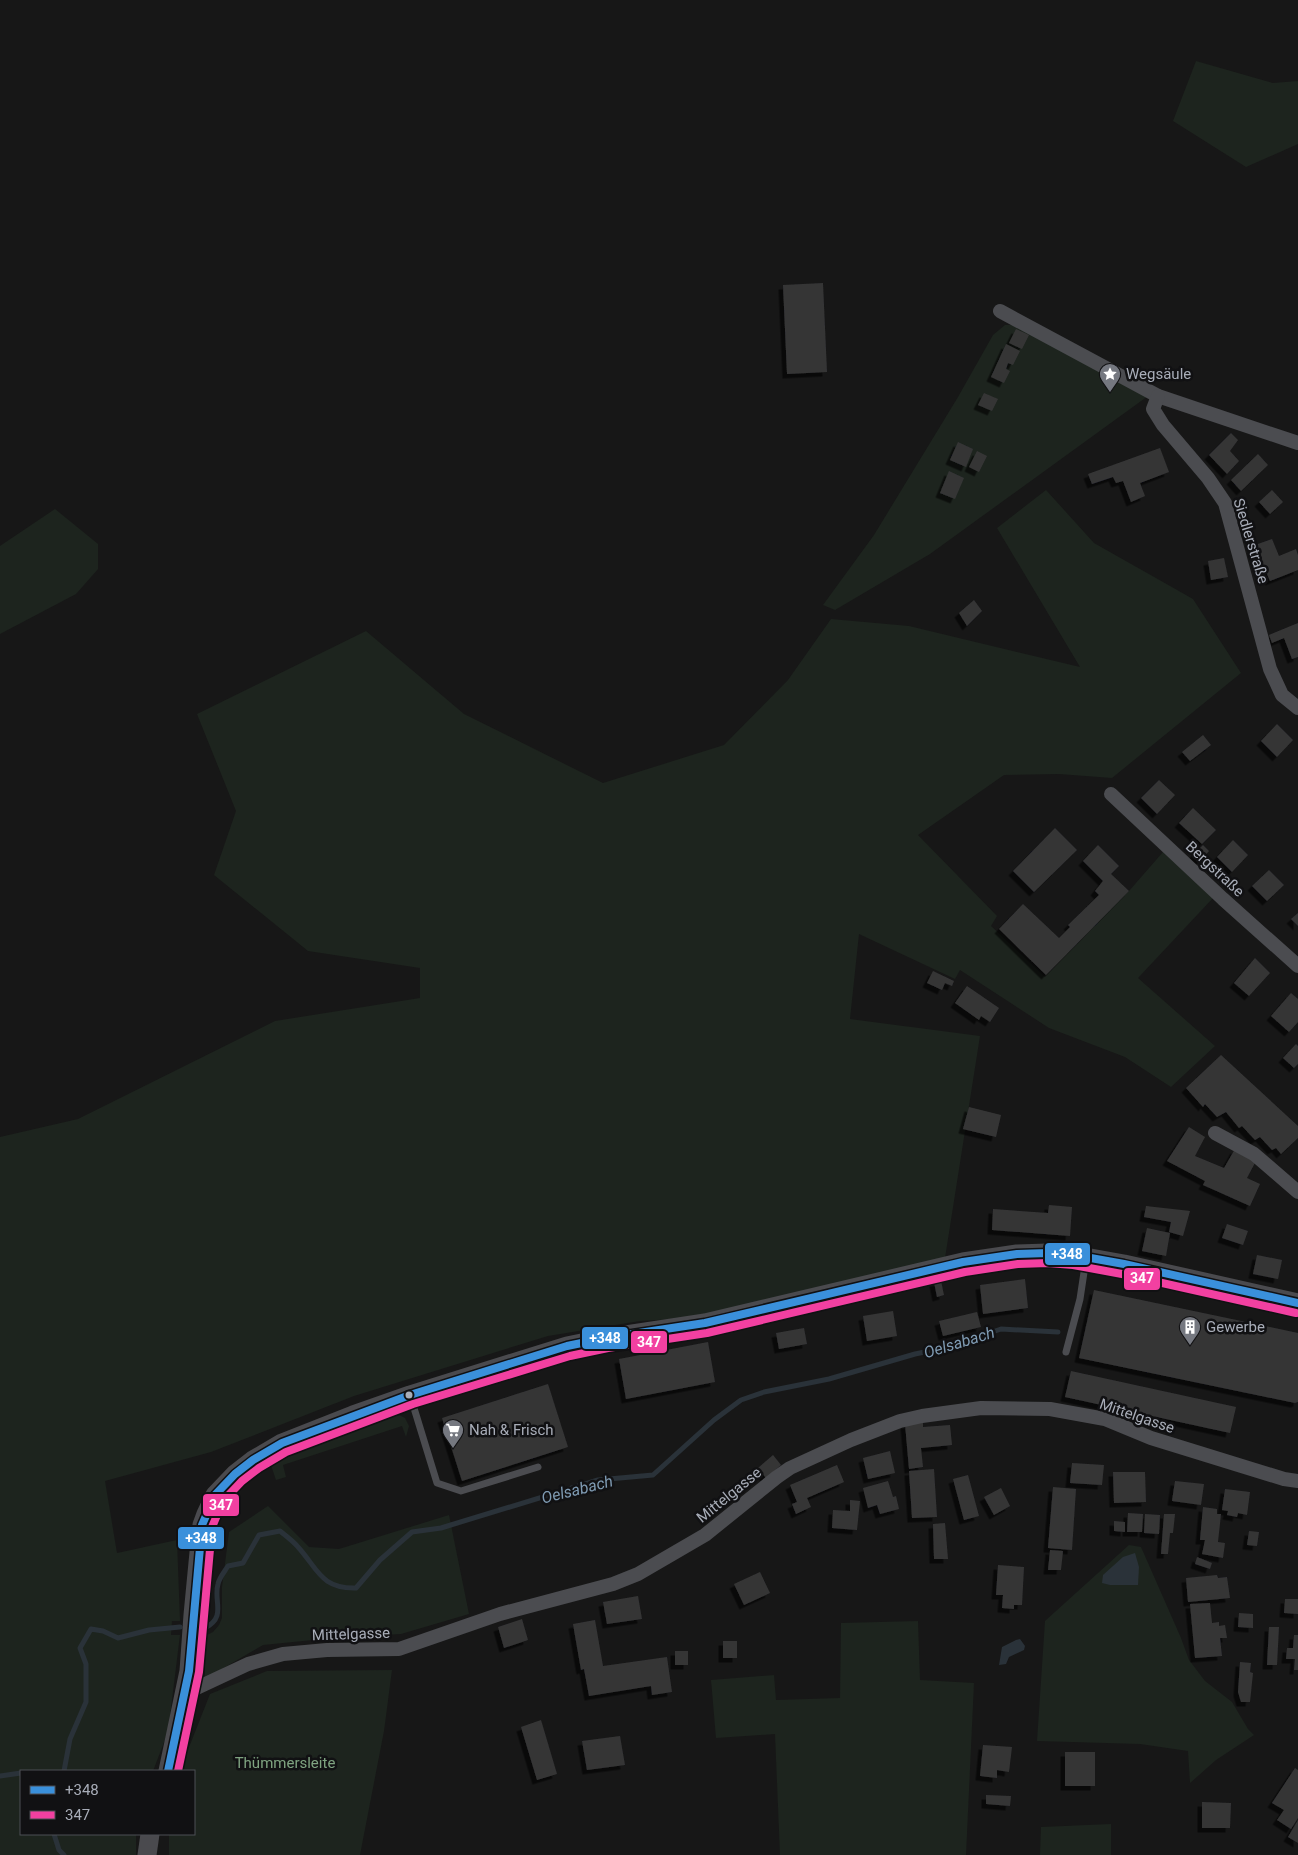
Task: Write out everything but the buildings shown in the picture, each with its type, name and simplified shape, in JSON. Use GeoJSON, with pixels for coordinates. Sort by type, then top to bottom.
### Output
{"type":"FeatureCollection","features":[{"type":"Feature","properties":{"kind":"main road"},"geometry":{"type":"LineString","coordinates":[[168,1770],[186,1694],[202,1525],[210,1504],[235,1474],[253,1460],[282,1443],[410,1395],[567,1346],[705,1323],[739,1321],[963,1262],[1017,1254],[1048,1253],[1124,1264],[1298,1303]]}},
{"type":"Feature","properties":{"kind":"main road"},"geometry":{"type":"LineString","coordinates":[[147,1855],[150,1835]]}},
{"type":"Feature","properties":{"kind":"street"},"geometry":{"type":"LineString","coordinates":[[1000,311],[1158,396],[1298,443]]}},
{"type":"Feature","properties":{"kind":"street","name":"Siedlerstraße"},"geometry":{"type":"LineString","coordinates":[[1158,396],[1153,409],[1163,425],[1208,478],[1224,503],[1270,669],[1282,694],[1298,708]]}},
{"type":"Feature","properties":{"kind":"street","name":"Bergstraße"},"geometry":{"type":"LineString","coordinates":[[1111,794],[1298,966]]}},
{"type":"Feature","properties":{"kind":"street"},"geometry":{"type":"LineString","coordinates":[[1215,1133],[1254,1154],[1298,1192]]}},
{"type":"Feature","properties":{"kind":"street","name":"Mittelgasse"},"geometry":{"type":"LineString","coordinates":[[186,1694],[248,1664],[283,1654],[327,1650],[399,1649],[500,1614],[613,1584],[638,1574],[705,1535],[777,1477],[798,1464],[892,1424],[922,1416],[981,1408],[1050,1409],[1105,1419],[1180,1448],[1284,1479],[1298,1481]]}},
{"type":"Feature","properties":{"kind":"lane"},"geometry":{"type":"LineString","coordinates":[[1066,1352],[1080,1299],[1086,1258]]}},
{"type":"Feature","properties":{"kind":"lane"},"geometry":{"type":"LineString","coordinates":[[410,1395],[437,1483],[461,1491],[538,1467]]}},
{"type":"Feature","properties":{"kind":"green space"},"geometry":{"type":"Polygon","coordinates":[[[1196,61],[1273,83],[1298,81],[1298,144],[1246,167],[1173,121],[1196,61]]]}},
{"type":"Feature","properties":{"kind":"green space"},"geometry":{"type":"Polygon","coordinates":[[[1005,325],[1014,325],[1148,396],[930,554],[835,610],[823,605],[874,535],[958,397],[993,335],[1005,325]]]}},
{"type":"Feature","properties":{"kind":"green space"},"geometry":{"type":"Polygon","coordinates":[[[1046,490],[1094,543],[1193,599],[1241,673],[1112,778],[1059,774],[1004,775],[918,835],[997,916],[991,926],[1045,977],[1129,891],[1163,852],[1213,898],[1138,978],[1215,1046],[1171,1087],[1125,1057],[1049,1028],[960,970],[955,979],[859,934],[850,1019],[980,1036],[945,1258],[692,1318],[640,1321],[548,1336],[354,1396],[211,1452],[105,1481],[117,1553],[177,1540],[180,1621],[172,1621],[171,1635],[180,1635],[168,1732],[153,1770],[20,1770],[20,1835],[136,1835],[136,1855],[0,1855],[0,1137],[78,1119],[275,1021],[420,998],[420,968],[308,951],[214,875],[236,811],[197,714],[366,631],[464,714],[603,783],[724,745],[788,680],[831,619],[909,626],[1080,667],[997,528],[1046,490]]]}},
{"type":"Feature","properties":{"kind":"green space"},"geometry":{"type":"Polygon","coordinates":[[[55,509],[98,544],[98,569],[76,594],[0,634],[0,546],[55,509]]]}},
{"type":"Feature","properties":{"kind":"green space"},"geometry":{"type":"Polygon","coordinates":[[[397,1414],[405,1418],[409,1426],[406,1437],[402,1426],[283,1465],[286,1477],[276,1480],[271,1465],[317,1444],[397,1414]]]}},
{"type":"Feature","properties":{"kind":"green space"},"geometry":{"type":"Polygon","coordinates":[[[268,1506],[309,1547],[339,1549],[449,1515],[469,1614],[401,1634],[343,1637],[263,1645],[205,1679],[205,1636],[213,1632],[222,1618],[222,1587],[229,1532],[268,1506]]]}},
{"type":"Feature","properties":{"kind":"green space"},"geometry":{"type":"Polygon","coordinates":[[[1129,1545],[1141,1547],[1189,1660],[1205,1681],[1232,1702],[1248,1729],[1254,1735],[1216,1760],[1190,1783],[1188,1751],[1140,1744],[1037,1741],[1045,1621],[1129,1545]]]}},
{"type":"Feature","properties":{"kind":"green space"},"geometry":{"type":"Polygon","coordinates":[[[918,1621],[920,1680],[974,1683],[966,1855],[780,1855],[775,1734],[716,1738],[711,1680],[774,1675],[776,1700],[840,1698],[841,1623],[918,1621]]]}},
{"type":"Feature","properties":{"kind":"green space","name":"Thümmersleite"},"geometry":{"type":"Polygon","coordinates":[[[392,1670],[384,1731],[360,1855],[169,1855],[169,1835],[195,1835],[195,1770],[181,1770],[210,1694],[267,1671],[392,1670]]]}},
{"type":"Feature","properties":{"kind":"green space"},"geometry":{"type":"Polygon","coordinates":[[[1111,1824],[1111,1855],[1040,1855],[1041,1827],[1111,1824]]]}},
{"type":"Feature","properties":{"kind":"shaded area"},"geometry":{"type":"Polygon","coordinates":[[[1135,1553],[1139,1567],[1138,1585],[1110,1585],[1102,1583],[1103,1575],[1123,1557],[1135,1553]]]}},
{"type":"Feature","properties":{"kind":"shaded area"},"geometry":{"type":"Polygon","coordinates":[[[1020,1639],[1025,1646],[1024,1650],[1009,1657],[1006,1664],[999,1665],[1002,1647],[1020,1639]]]}},
{"type":"Feature","properties":{"kind":"waterway","name":"Oelsabach"},"geometry":{"type":"LineString","coordinates":[[205,1628],[216,1619],[218,1608],[217,1590],[221,1577],[228,1566],[243,1563],[259,1535],[280,1531],[296,1545],[321,1576],[335,1585],[356,1588],[380,1560],[412,1532],[441,1528],[598,1480],[653,1475],[714,1420],[741,1400],[764,1392],[829,1379],[915,1354],[949,1347],[1001,1329],[1058,1332]]}},
{"type":"Feature","properties":{"kind":"waterway","name":"Oelsabach"},"geometry":{"type":"LineString","coordinates":[[64,1770],[70,1739],[86,1702],[86,1664],[80,1648],[91,1629],[103,1631],[118,1638],[149,1630],[180,1627]]}},
{"type":"Feature","properties":{"kind":"waterway"},"geometry":{"type":"LineString","coordinates":[[0,1776],[20,1773]]}},
{"type":"Feature","properties":{"kind":"waterway","name":"Oelsabach"},"geometry":{"type":"LineString","coordinates":[[54,1835],[59,1850],[64,1855]]}},
{"type":"Feature","properties":{"kind":"transit line","name":"+348"},"geometry":{"type":"LineString","coordinates":[[168,1770],[189,1671],[202,1525],[215,1495],[235,1474],[253,1460],[282,1443],[410,1395],[567,1346],[705,1323],[963,1262],[1017,1254],[1048,1253],[1074,1255],[1124,1264],[1298,1303]]}},
{"type":"Feature","properties":{"kind":"transit line","name":"347"},"geometry":{"type":"LineString","coordinates":[[178,1770],[199,1672],[212,1527],[223,1501],[242,1481],[286,1452],[413,1404],[570,1356],[608,1348],[707,1333],[965,1272],[1018,1264],[1048,1263],[1073,1265],[1122,1274],[1296,1313]]}},
{"type":"Feature","properties":{"kind":"place","name":"Wegsäule"},"geometry":{"type":"Point","coordinates":[1110,393]}},
{"type":"Feature","properties":{"kind":"place","name":"Gewerbe"},"geometry":{"type":"Point","coordinates":[1190,1346]}},
{"type":"Feature","properties":{"kind":"place","name":"Nah & Frisch"},"geometry":{"type":"Point","coordinates":[453,1449]}}]}
